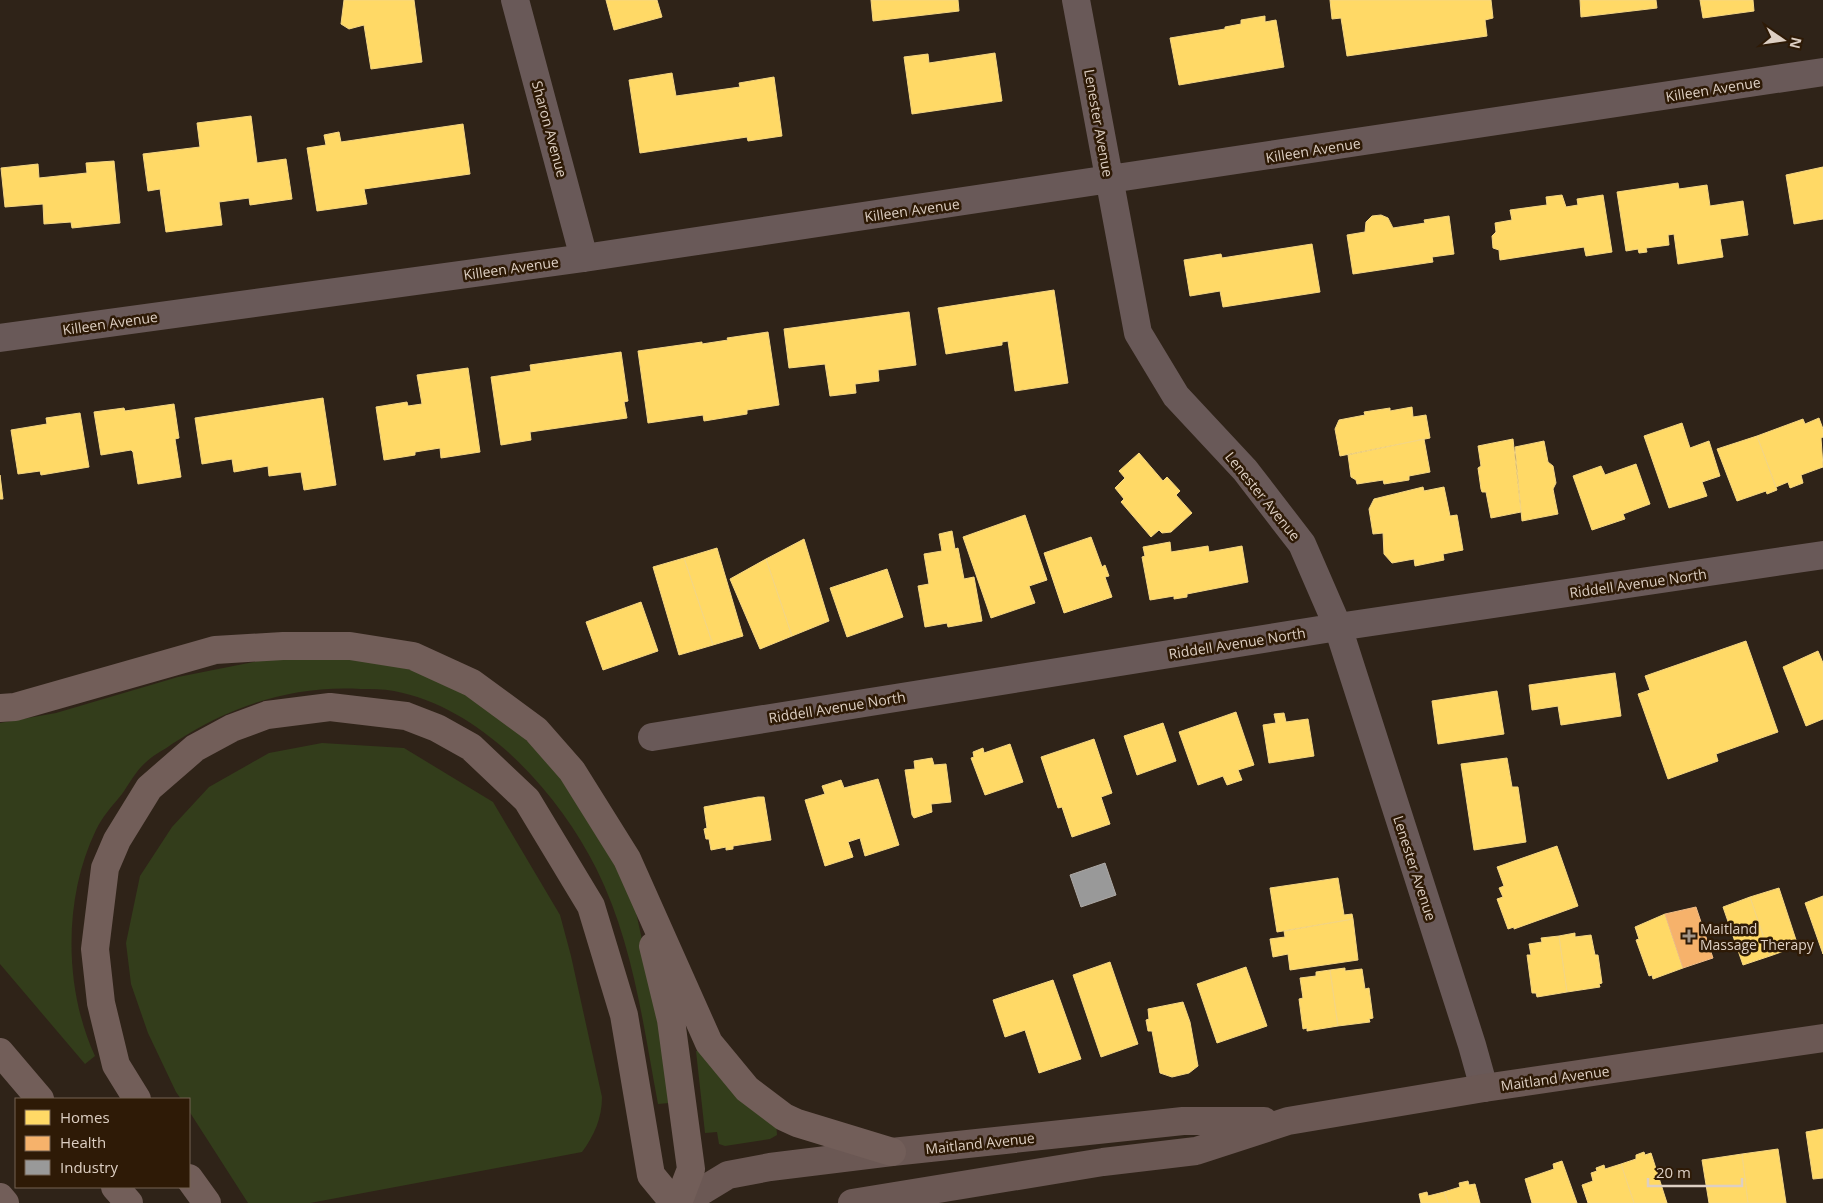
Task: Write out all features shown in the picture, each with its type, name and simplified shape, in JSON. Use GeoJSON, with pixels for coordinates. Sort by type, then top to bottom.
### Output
{"type":"FeatureCollection","features":[{"type":"Feature","properties":{"kind":"highway"},"geometry":{"type":"LineString","coordinates":[[0,708],[15,707],[215,650],[283,646],[350,646],[413,656],[472,683],[536,730],[572,771],[627,859],[709,1042],[747,1089],[784,1117],[797,1123],[892,1152]]}},
{"type":"Feature","properties":{"kind":"highway"},"geometry":{"type":"LineString","coordinates":[[137,1098],[116,1065],[101,1003],[94,949],[105,868],[117,840],[149,788],[195,748],[232,728],[267,715],[330,707],[406,716],[437,728],[471,747],[522,795],[591,906],[624,1015],[651,1175],[674,1203]]}},
{"type":"Feature","properties":{"kind":"highway"},"geometry":{"type":"LineString","coordinates":[[627,859],[671,1020],[691,1169],[678,1203]]}},
{"type":"Feature","properties":{"kind":"highway"},"geometry":{"type":"LineString","coordinates":[[0,1052],[39,1098]]}},
{"type":"Feature","properties":{"kind":"highway"},"geometry":{"type":"LineString","coordinates":[[190,1179],[207,1203]]}},
{"type":"Feature","properties":{"kind":"highway"},"geometry":{"type":"LineString","coordinates":[[116,1188],[129,1203]]}},
{"type":"Feature","properties":{"kind":"highway"},"geometry":{"type":"LineString","coordinates":[[0,1197],[5,1203]]}},
{"type":"Feature","properties":{"kind":"main road","name":"Maitland Avenue"},"geometry":{"type":"LineString","coordinates":[[852,1203],[1103,1162],[1196,1151],[1288,1121],[1484,1088],[1823,1038]]}},
{"type":"Feature","properties":{"kind":"main road","name":"Maitland Avenue"},"geometry":{"type":"LineString","coordinates":[[682,1203],[728,1175],[770,1167],[892,1152],[1183,1122],[1288,1121]]}},
{"type":"Feature","properties":{"kind":"street","name":"Sharon Avenue"},"geometry":{"type":"LineString","coordinates":[[515,0],[584,258]]}},
{"type":"Feature","properties":{"kind":"street","name":"Lenester Avenue"},"geometry":{"type":"LineString","coordinates":[[1076,0],[1108,181],[1138,333],[1176,396],[1245,470],[1302,544],[1338,627],[1472,1045],[1484,1088]]}},
{"type":"Feature","properties":{"kind":"street","name":"Killeen Avenue"},"geometry":{"type":"LineString","coordinates":[[0,338],[584,258],[1108,181],[1823,72]]}},
{"type":"Feature","properties":{"kind":"street","name":"Riddell Avenue North"},"geometry":{"type":"LineString","coordinates":[[652,737],[1338,627],[1823,555]]}},
{"type":"Feature","properties":{"kind":"green space"},"geometry":{"type":"Polygon","coordinates":[[[302,656],[378,662],[420,672],[476,699],[521,734],[559,775],[620,873],[636,912],[655,1000],[669,1103],[658,1104],[642,1014],[628,954],[609,896],[580,839],[561,811],[538,783],[513,757],[486,734],[457,715],[426,700],[394,691],[335,689],[310,691],[262,701],[216,719],[194,731],[151,758],[139,770],[98,825],[85,856],[78,885],[73,914],[73,973],[77,1002],[95,1056],[85,1064],[0,964],[0,723],[56,713],[178,677],[263,660],[302,656]]]}},
{"type":"Feature","properties":{"kind":"green space"},"geometry":{"type":"Polygon","coordinates":[[[322,743],[404,748],[493,802],[560,915],[571,956],[602,1097],[601,1112],[596,1126],[582,1152],[310,1203],[248,1203],[190,1113],[190,1098],[180,1098],[176,1092],[148,1033],[131,984],[126,943],[140,876],[172,827],[209,787],[269,753],[322,743]]]}},
{"type":"Feature","properties":{"kind":"green space"},"geometry":{"type":"Polygon","coordinates":[[[696,1051],[706,1051],[776,1121],[777,1135],[770,1139],[725,1146],[719,1144],[717,1132],[705,1133],[696,1051]]]}},
{"type":"Feature","properties":{"kind":"building: Homes"},"geometry":{"type":"Polygon","coordinates":[[[344,0],[414,0],[422,62],[371,69],[364,25],[349,29],[341,24],[344,0]]]}},
{"type":"Feature","properties":{"kind":"building: Homes"},"geometry":{"type":"Polygon","coordinates":[[[606,0],[657,0],[662,17],[614,30],[606,0]]]}},
{"type":"Feature","properties":{"kind":"building: Homes"},"geometry":{"type":"Polygon","coordinates":[[[871,0],[958,0],[959,11],[873,21],[871,0]]]}},
{"type":"Feature","properties":{"kind":"building: Homes"},"geometry":{"type":"Polygon","coordinates":[[[1330,0],[1491,0],[1493,18],[1485,20],[1487,36],[1347,56],[1341,18],[1332,19],[1330,0]]]}},
{"type":"Feature","properties":{"kind":"building: Homes"},"geometry":{"type":"Polygon","coordinates":[[[1580,0],[1656,0],[1657,8],[1581,17],[1580,0]]]}},
{"type":"Feature","properties":{"kind":"building: Homes"},"geometry":{"type":"Polygon","coordinates":[[[1700,0],[1753,0],[1754,11],[1703,18],[1700,0]]]}},
{"type":"Feature","properties":{"kind":"building: Homes"},"geometry":{"type":"Polygon","coordinates":[[[1265,16],[1265,22],[1276,20],[1284,67],[1179,85],[1170,38],[1225,29],[1225,27],[1241,24],[1241,20],[1265,16]]]}},
{"type":"Feature","properties":{"kind":"building: Homes"},"geometry":{"type":"Polygon","coordinates":[[[995,53],[1002,101],[912,114],[904,57],[928,54],[929,63],[995,53]]]}},
{"type":"Feature","properties":{"kind":"building: Homes"},"geometry":{"type":"Polygon","coordinates":[[[672,73],[676,96],[740,87],[739,83],[774,77],[782,136],[748,141],[747,137],[640,153],[629,80],[672,73]]]}},
{"type":"Feature","properties":{"kind":"building: Homes"},"geometry":{"type":"Polygon","coordinates":[[[251,116],[257,163],[286,159],[292,199],[250,205],[249,198],[219,202],[222,225],[166,232],[160,189],[148,191],[143,154],[200,147],[197,123],[251,116]]]}},
{"type":"Feature","properties":{"kind":"building: Homes"},"geometry":{"type":"Polygon","coordinates":[[[463,124],[470,174],[364,189],[367,204],[317,211],[307,148],[326,145],[324,135],[339,132],[341,142],[463,124]]]}},
{"type":"Feature","properties":{"kind":"building: Homes"},"geometry":{"type":"Polygon","coordinates":[[[114,161],[120,223],[72,228],[71,222],[44,224],[43,204],[5,207],[1,168],[38,164],[39,178],[87,173],[86,163],[114,161]]]}},
{"type":"Feature","properties":{"kind":"building: Homes"},"geometry":{"type":"Polygon","coordinates":[[[1823,167],[1823,219],[1794,224],[1786,175],[1823,167]]]}},
{"type":"Feature","properties":{"kind":"building: Homes"},"geometry":{"type":"Polygon","coordinates":[[[1678,183],[1679,189],[1707,185],[1710,206],[1743,201],[1748,235],[1720,239],[1723,257],[1678,264],[1674,234],[1668,235],[1669,245],[1646,248],[1647,252],[1639,253],[1638,249],[1626,251],[1617,192],[1678,183]]]}},
{"type":"Feature","properties":{"kind":"building: Homes"},"geometry":{"type":"Polygon","coordinates":[[[1562,195],[1566,207],[1578,205],[1577,199],[1603,195],[1612,252],[1586,256],[1584,247],[1500,260],[1499,250],[1493,248],[1492,236],[1496,232],[1495,223],[1512,220],[1510,210],[1547,205],[1546,197],[1562,195]]]}},
{"type":"Feature","properties":{"kind":"building: Homes"},"geometry":{"type":"Polygon","coordinates":[[[1381,215],[1388,218],[1393,228],[1425,223],[1424,220],[1449,216],[1454,254],[1432,257],[1433,262],[1353,274],[1347,235],[1365,232],[1366,222],[1372,216],[1381,215]]]}},
{"type":"Feature","properties":{"kind":"building: Homes"},"geometry":{"type":"Polygon","coordinates":[[[1312,244],[1320,292],[1223,307],[1220,291],[1190,296],[1184,260],[1221,254],[1222,258],[1312,244]]]}},
{"type":"Feature","properties":{"kind":"building: Homes"},"geometry":{"type":"Polygon","coordinates":[[[1054,290],[1068,383],[1015,391],[1008,341],[1002,342],[1002,345],[946,354],[938,308],[1054,290]]]}},
{"type":"Feature","properties":{"kind":"building: Homes"},"geometry":{"type":"Polygon","coordinates":[[[909,312],[916,365],[878,370],[879,381],[855,384],[856,393],[830,396],[825,364],[789,368],[784,329],[909,312]]]}},
{"type":"Feature","properties":{"kind":"building: Homes"},"geometry":{"type":"Polygon","coordinates":[[[768,332],[779,405],[747,410],[747,414],[704,421],[703,415],[648,423],[638,351],[702,342],[702,344],[768,332]]]}},
{"type":"Feature","properties":{"kind":"building: Homes"},"geometry":{"type":"Polygon","coordinates":[[[621,352],[628,401],[624,402],[627,418],[530,432],[531,440],[501,445],[491,377],[531,371],[530,365],[621,352]]]}},
{"type":"Feature","properties":{"kind":"building: Homes"},"geometry":{"type":"Polygon","coordinates":[[[468,368],[480,452],[441,458],[440,448],[415,452],[415,455],[384,460],[376,407],[407,402],[408,406],[422,404],[417,375],[468,368]]]}},
{"type":"Feature","properties":{"kind":"building: Homes"},"geometry":{"type":"Polygon","coordinates":[[[323,398],[336,485],[304,490],[301,472],[269,476],[268,466],[234,472],[232,459],[202,464],[195,418],[323,398]]]}},
{"type":"Feature","properties":{"kind":"building: Homes"},"geometry":{"type":"Polygon","coordinates":[[[174,404],[179,438],[175,439],[181,477],[138,484],[133,452],[131,450],[101,455],[94,412],[124,408],[125,411],[174,404]]]}},
{"type":"Feature","properties":{"kind":"building: Homes"},"geometry":{"type":"Polygon","coordinates":[[[1412,407],[1413,417],[1426,415],[1430,438],[1340,456],[1335,429],[1339,420],[1365,415],[1364,412],[1390,408],[1390,411],[1412,407]]]}},
{"type":"Feature","properties":{"kind":"building: Homes"},"geometry":{"type":"Polygon","coordinates":[[[80,413],[89,467],[41,475],[40,471],[18,474],[11,430],[47,424],[46,418],[80,413]]]}},
{"type":"Feature","properties":{"kind":"building: Homes"},"geometry":{"type":"Polygon","coordinates":[[[1819,418],[1823,429],[1823,437],[1821,438],[1823,467],[1801,475],[1803,483],[1790,488],[1788,482],[1776,487],[1757,436],[1803,419],[1805,424],[1819,418]]]}},
{"type":"Feature","properties":{"kind":"building: Homes"},"geometry":{"type":"Polygon","coordinates":[[[1682,423],[1690,448],[1709,441],[1720,476],[1702,482],[1707,496],[1669,508],[1644,436],[1682,423]]]}},
{"type":"Feature","properties":{"kind":"building: Homes"},"geometry":{"type":"Polygon","coordinates":[[[1757,436],[1777,490],[1767,494],[1766,491],[1737,501],[1717,449],[1757,436]]]}},
{"type":"Feature","properties":{"kind":"building: Homes"},"geometry":{"type":"Polygon","coordinates":[[[1424,439],[1430,472],[1409,476],[1409,480],[1384,484],[1383,480],[1357,484],[1356,480],[1351,477],[1348,455],[1424,439]]]}},
{"type":"Feature","properties":{"kind":"building: Homes"},"geometry":{"type":"Polygon","coordinates":[[[1513,439],[1521,512],[1491,518],[1486,492],[1482,492],[1481,489],[1478,468],[1481,466],[1478,446],[1513,439]]]}},
{"type":"Feature","properties":{"kind":"building: Homes"},"geometry":{"type":"Polygon","coordinates":[[[1544,441],[1548,462],[1553,466],[1556,483],[1553,489],[1558,514],[1522,521],[1515,447],[1544,441]]]}},
{"type":"Feature","properties":{"kind":"building: Homes"},"geometry":{"type":"Polygon","coordinates":[[[1139,453],[1163,481],[1167,477],[1180,491],[1176,495],[1192,513],[1171,532],[1162,533],[1159,530],[1151,537],[1121,502],[1124,499],[1115,488],[1125,478],[1119,471],[1139,453]]]}},
{"type":"Feature","properties":{"kind":"building: Homes"},"geometry":{"type":"Polygon","coordinates":[[[1636,464],[1650,504],[1623,514],[1625,519],[1592,530],[1573,476],[1601,466],[1605,475],[1636,464]]]}},
{"type":"Feature","properties":{"kind":"building: Homes"},"geometry":{"type":"Polygon","coordinates":[[[0,475],[3,499],[0,499],[0,475]]]}},
{"type":"Feature","properties":{"kind":"building: Homes"},"geometry":{"type":"Polygon","coordinates":[[[1423,487],[1424,491],[1444,487],[1450,516],[1457,515],[1463,550],[1443,554],[1444,560],[1415,566],[1414,559],[1392,563],[1384,554],[1383,533],[1373,534],[1369,509],[1374,499],[1423,487]]]}},
{"type":"Feature","properties":{"kind":"building: Homes"},"geometry":{"type":"Polygon","coordinates":[[[1025,515],[1047,580],[1029,586],[1035,603],[991,618],[963,537],[1025,515]]]}},
{"type":"Feature","properties":{"kind":"building: Homes"},"geometry":{"type":"Polygon","coordinates":[[[952,531],[955,549],[958,548],[964,579],[974,577],[982,621],[948,627],[947,623],[925,627],[918,586],[929,584],[924,554],[942,551],[939,534],[952,531]]]}},
{"type":"Feature","properties":{"kind":"building: Homes"},"geometry":{"type":"Polygon","coordinates":[[[1091,537],[1102,567],[1105,565],[1109,576],[1105,577],[1112,597],[1064,613],[1044,553],[1091,537]]]}},
{"type":"Feature","properties":{"kind":"building: Homes"},"geometry":{"type":"Polygon","coordinates":[[[804,539],[829,621],[792,636],[766,559],[804,539]]]}},
{"type":"Feature","properties":{"kind":"building: Homes"},"geometry":{"type":"Polygon","coordinates":[[[1170,542],[1171,552],[1208,546],[1209,552],[1242,546],[1248,582],[1187,594],[1187,597],[1174,599],[1174,596],[1150,600],[1142,557],[1145,556],[1143,547],[1170,542]]]}},
{"type":"Feature","properties":{"kind":"building: Homes"},"geometry":{"type":"Polygon","coordinates":[[[717,548],[743,636],[713,645],[684,558],[717,548]]]}},
{"type":"Feature","properties":{"kind":"building: Homes"},"geometry":{"type":"Polygon","coordinates":[[[684,558],[713,645],[679,655],[653,567],[684,558]]]}},
{"type":"Feature","properties":{"kind":"building: Homes"},"geometry":{"type":"Polygon","coordinates":[[[766,559],[792,636],[760,649],[730,579],[766,559]]]}},
{"type":"Feature","properties":{"kind":"building: Homes"},"geometry":{"type":"Polygon","coordinates":[[[887,569],[903,617],[847,637],[830,588],[887,569]]]}},
{"type":"Feature","properties":{"kind":"building: Homes"},"geometry":{"type":"Polygon","coordinates":[[[641,602],[658,651],[603,670],[586,622],[641,602]]]}},
{"type":"Feature","properties":{"kind":"building: Homes"},"geometry":{"type":"Polygon","coordinates":[[[1746,641],[1778,732],[1716,754],[1718,761],[1668,779],[1638,694],[1650,690],[1645,676],[1746,641]]]}},
{"type":"Feature","properties":{"kind":"building: Homes"},"geometry":{"type":"Polygon","coordinates":[[[1818,651],[1823,663],[1823,719],[1806,726],[1783,667],[1818,651]]]}},
{"type":"Feature","properties":{"kind":"building: Homes"},"geometry":{"type":"Polygon","coordinates":[[[1615,673],[1621,716],[1561,725],[1558,706],[1532,710],[1529,685],[1615,673]]]}},
{"type":"Feature","properties":{"kind":"building: Homes"},"geometry":{"type":"Polygon","coordinates":[[[1497,691],[1504,734],[1438,744],[1432,701],[1497,691]]]}},
{"type":"Feature","properties":{"kind":"building: Homes"},"geometry":{"type":"Polygon","coordinates":[[[1236,712],[1254,765],[1238,770],[1242,780],[1227,785],[1223,776],[1198,785],[1179,732],[1236,712]]]}},
{"type":"Feature","properties":{"kind":"building: Homes"},"geometry":{"type":"Polygon","coordinates":[[[1284,713],[1286,722],[1308,719],[1314,756],[1269,763],[1263,725],[1276,723],[1274,714],[1284,713]]]}},
{"type":"Feature","properties":{"kind":"building: Homes"},"geometry":{"type":"Polygon","coordinates":[[[1163,723],[1176,761],[1137,775],[1124,736],[1163,723]]]}},
{"type":"Feature","properties":{"kind":"building: Homes"},"geometry":{"type":"Polygon","coordinates":[[[1094,739],[1112,793],[1101,797],[1110,824],[1072,837],[1062,807],[1058,808],[1041,757],[1094,739]]]}},
{"type":"Feature","properties":{"kind":"building: Homes"},"geometry":{"type":"Polygon","coordinates":[[[1010,744],[1023,782],[985,795],[971,758],[974,757],[973,752],[983,748],[984,753],[1010,744]]]}},
{"type":"Feature","properties":{"kind":"building: Homes"},"geometry":{"type":"Polygon","coordinates":[[[932,758],[934,765],[946,764],[951,802],[931,804],[932,812],[914,818],[905,770],[915,769],[914,761],[932,758]]]}},
{"type":"Feature","properties":{"kind":"building: Homes"},"geometry":{"type":"Polygon","coordinates":[[[1507,758],[1512,787],[1518,787],[1526,842],[1474,850],[1461,764],[1507,758]]]}},
{"type":"Feature","properties":{"kind":"building: Homes"},"geometry":{"type":"Polygon","coordinates":[[[878,779],[899,845],[865,856],[860,838],[848,842],[853,857],[825,866],[805,800],[825,794],[822,786],[841,780],[844,788],[878,779]]]}},
{"type":"Feature","properties":{"kind":"building: Homes"},"geometry":{"type":"Polygon","coordinates":[[[764,797],[771,840],[733,846],[733,849],[726,850],[726,847],[711,850],[709,839],[706,839],[704,829],[707,828],[704,807],[764,797]]]}},
{"type":"Feature","properties":{"kind":"building: Homes"},"geometry":{"type":"Polygon","coordinates":[[[1557,846],[1578,906],[1514,929],[1514,927],[1508,929],[1497,899],[1503,897],[1499,888],[1504,886],[1497,867],[1557,846]]]}},
{"type":"Feature","properties":{"kind":"building: Homes"},"geometry":{"type":"Polygon","coordinates":[[[1338,878],[1344,915],[1352,914],[1353,919],[1277,932],[1270,888],[1338,878]]]}},
{"type":"Feature","properties":{"kind":"building: Homes"},"geometry":{"type":"Polygon","coordinates":[[[1779,888],[1798,946],[1770,956],[1750,897],[1779,888]]]}},
{"type":"Feature","properties":{"kind":"building: Homes"},"geometry":{"type":"Polygon","coordinates":[[[1823,896],[1823,954],[1805,903],[1823,896]]]}},
{"type":"Feature","properties":{"kind":"building: Homes"},"geometry":{"type":"Polygon","coordinates":[[[1750,897],[1770,956],[1743,965],[1723,907],[1750,897]]]}},
{"type":"Feature","properties":{"kind":"building: Homes"},"geometry":{"type":"Polygon","coordinates":[[[1665,914],[1683,968],[1653,979],[1652,975],[1649,976],[1636,940],[1639,939],[1635,927],[1665,914]]]}},
{"type":"Feature","properties":{"kind":"building: Homes"},"geometry":{"type":"Polygon","coordinates":[[[1353,919],[1358,960],[1290,970],[1288,954],[1273,957],[1270,939],[1285,937],[1284,931],[1353,919]]]}},
{"type":"Feature","properties":{"kind":"building: Homes"},"geometry":{"type":"Polygon","coordinates":[[[1575,933],[1575,937],[1591,935],[1595,955],[1598,955],[1602,983],[1599,984],[1600,987],[1567,992],[1559,936],[1575,933]]]}},
{"type":"Feature","properties":{"kind":"building: Homes"},"geometry":{"type":"Polygon","coordinates":[[[1559,936],[1567,992],[1537,997],[1536,993],[1532,993],[1527,955],[1531,955],[1529,944],[1542,942],[1541,938],[1559,936]]]}},
{"type":"Feature","properties":{"kind":"building: Homes"},"geometry":{"type":"Polygon","coordinates":[[[1110,962],[1138,1044],[1101,1057],[1073,975],[1110,962]]]}},
{"type":"Feature","properties":{"kind":"building: Homes"},"geometry":{"type":"Polygon","coordinates":[[[1246,967],[1267,1026],[1217,1043],[1197,984],[1246,967]]]}},
{"type":"Feature","properties":{"kind":"building: Homes"},"geometry":{"type":"Polygon","coordinates":[[[1345,968],[1345,971],[1362,969],[1365,989],[1369,988],[1373,1018],[1369,1019],[1370,1022],[1338,1026],[1330,970],[1345,968]]]}},
{"type":"Feature","properties":{"kind":"building: Homes"},"geometry":{"type":"Polygon","coordinates":[[[1330,970],[1338,1026],[1307,1031],[1307,1028],[1303,1029],[1299,999],[1303,998],[1300,978],[1316,976],[1316,972],[1330,970]]]}},
{"type":"Feature","properties":{"kind":"building: Homes"},"geometry":{"type":"Polygon","coordinates":[[[1053,980],[1081,1059],[1039,1073],[1025,1030],[1005,1037],[993,1000],[1053,980]]]}},
{"type":"Feature","properties":{"kind":"building: Homes"},"geometry":{"type":"Polygon","coordinates":[[[1183,1002],[1190,1022],[1198,1066],[1189,1073],[1172,1077],[1160,1073],[1152,1031],[1148,1031],[1146,1020],[1149,1019],[1148,1009],[1183,1002]]]}},
{"type":"Feature","properties":{"kind":"building: Homes"},"geometry":{"type":"Polygon","coordinates":[[[1823,1129],[1823,1178],[1813,1179],[1806,1132],[1823,1129]]]}},
{"type":"Feature","properties":{"kind":"building: Homes"},"geometry":{"type":"Polygon","coordinates":[[[1778,1149],[1786,1203],[1748,1203],[1742,1154],[1778,1149]]]}},
{"type":"Feature","properties":{"kind":"building: Homes"},"geometry":{"type":"Polygon","coordinates":[[[1644,1152],[1645,1155],[1651,1153],[1667,1203],[1634,1203],[1621,1164],[1636,1159],[1636,1155],[1644,1152]]]}},
{"type":"Feature","properties":{"kind":"building: Homes"},"geometry":{"type":"Polygon","coordinates":[[[1742,1154],[1748,1203],[1709,1203],[1702,1160],[1742,1154]]]}},
{"type":"Feature","properties":{"kind":"building: Homes"},"geometry":{"type":"Polygon","coordinates":[[[1562,1161],[1577,1203],[1532,1203],[1525,1179],[1554,1169],[1553,1164],[1562,1161]]]}},
{"type":"Feature","properties":{"kind":"building: Homes"},"geometry":{"type":"Polygon","coordinates":[[[1621,1164],[1634,1203],[1588,1203],[1582,1185],[1593,1181],[1591,1173],[1597,1171],[1596,1168],[1604,1165],[1605,1169],[1621,1164]]]}},
{"type":"Feature","properties":{"kind":"building: Homes"},"geometry":{"type":"Polygon","coordinates":[[[1468,1181],[1469,1185],[1475,1184],[1480,1203],[1448,1203],[1444,1192],[1460,1187],[1459,1183],[1468,1181]]]}},
{"type":"Feature","properties":{"kind":"building: Homes"},"geometry":{"type":"Polygon","coordinates":[[[1427,1192],[1428,1196],[1444,1192],[1448,1203],[1421,1203],[1419,1194],[1427,1192]]]}},
{"type":"Feature","properties":{"kind":"building: Health","name":"Maitland Massage Therapy"},"geometry":{"type":"Polygon","coordinates":[[[1696,907],[1713,958],[1683,968],[1665,914],[1696,907]]]}},
{"type":"Feature","properties":{"kind":"building: Industry"},"geometry":{"type":"Polygon","coordinates":[[[1105,863],[1116,895],[1081,907],[1070,875],[1105,863]]]}},
{"type":"Feature","properties":{"kind":"place","name":"Maitland Massage Therapy"},"geometry":{"type":"Point","coordinates":[1689,936]}}]}
